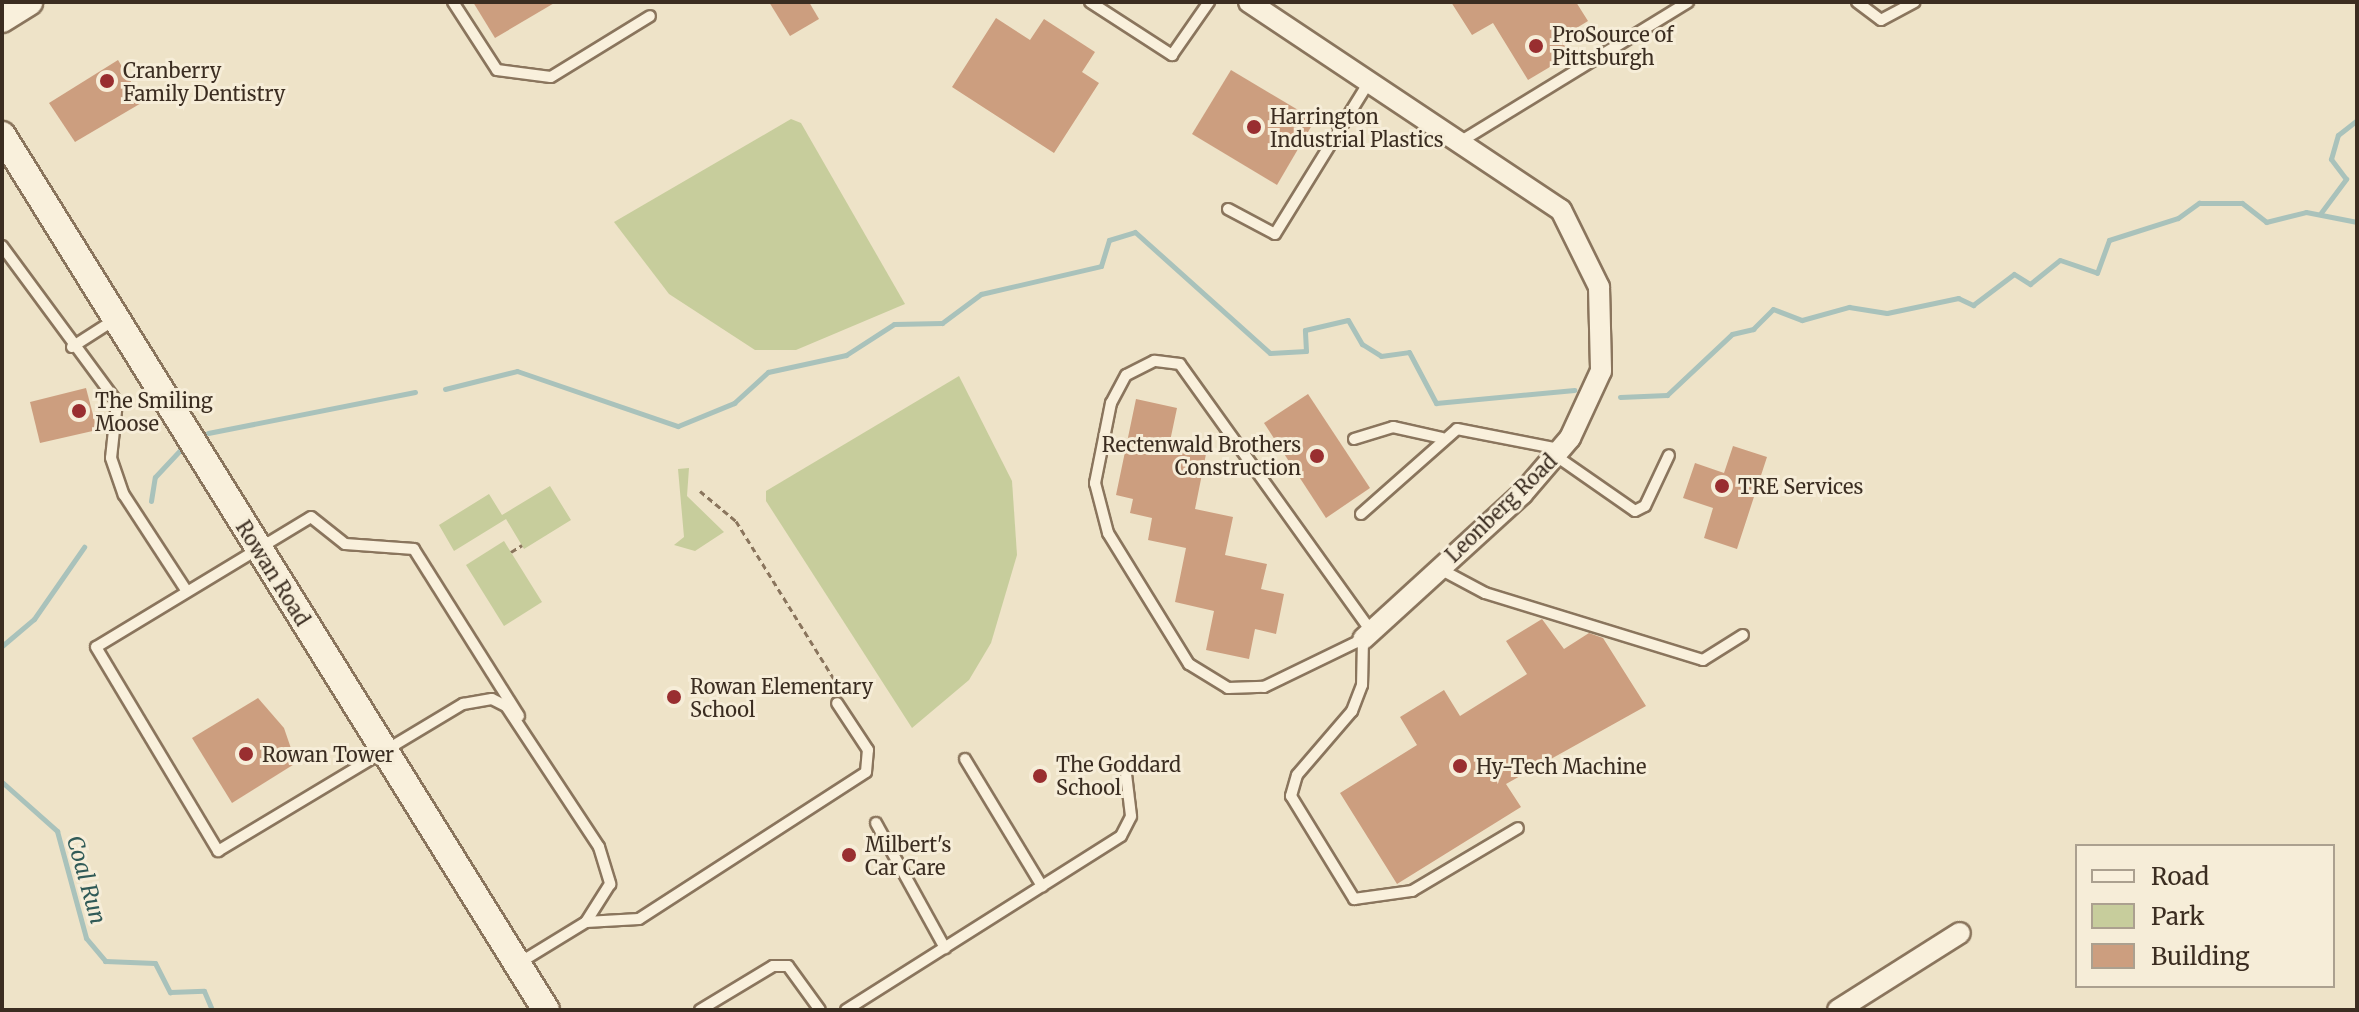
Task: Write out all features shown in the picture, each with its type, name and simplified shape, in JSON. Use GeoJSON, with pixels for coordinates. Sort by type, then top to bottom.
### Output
{"type":"FeatureCollection","features":[{"type":"Feature","properties":{"kind":"street"},"geometry":{"type":"LineString","coordinates":[[2,19],[29,2]]}},
{"type":"Feature","properties":{"kind":"street","name":"Leonberg Road"},"geometry":{"type":"LineString","coordinates":[[1249,2],[1371,78],[1561,210],[1599,287],[1601,371],[1559,453],[1367,635]]}},
{"type":"Feature","properties":{"kind":"street","name":"Rowan Road"},"geometry":{"type":"LineString","coordinates":[[2,135],[546,1010]]}},
{"type":"Feature","properties":{"kind":"street"},"geometry":{"type":"LineString","coordinates":[[1838,1010],[1960,933]]}},
{"type":"Feature","properties":{"kind":"lane"},"geometry":{"type":"LineString","coordinates":[[453,2],[497,70],[551,77],[650,16]]}},
{"type":"Feature","properties":{"kind":"lane"},"geometry":{"type":"LineString","coordinates":[[1090,2],[1172,55],[1209,2]]}},
{"type":"Feature","properties":{"kind":"lane"},"geometry":{"type":"LineString","coordinates":[[1463,140],[1688,2]]}},
{"type":"Feature","properties":{"kind":"lane"},"geometry":{"type":"LineString","coordinates":[[1857,2],[1881,20],[1915,2]]}},
{"type":"Feature","properties":{"kind":"lane"},"geometry":{"type":"LineString","coordinates":[[1228,209],[1275,234],[1371,78]]}},
{"type":"Feature","properties":{"kind":"lane"},"geometry":{"type":"LineString","coordinates":[[2,246],[72,347],[117,402],[115,471],[137,520],[186,590]]}},
{"type":"Feature","properties":{"kind":"lane"},"geometry":{"type":"LineString","coordinates":[[72,347],[116,319]]}},
{"type":"Feature","properties":{"kind":"lane"},"geometry":{"type":"LineString","coordinates":[[1367,635],[1264,687],[1228,688],[1189,664],[1108,533],[1095,483],[1111,403],[1126,375],[1154,361],[1180,364],[1367,635],[1362,685],[1352,711],[1297,775],[1291,796],[1354,899],[1412,891],[1518,828]]}},
{"type":"Feature","properties":{"kind":"lane"},"geometry":{"type":"LineString","coordinates":[[1354,439],[1393,427],[1442,438]]}},
{"type":"Feature","properties":{"kind":"lane"},"geometry":{"type":"LineString","coordinates":[[1361,514],[1442,438],[1457,429],[1559,453],[1635,511],[1645,506],[1669,455]]}},
{"type":"Feature","properties":{"kind":"lane"},"geometry":{"type":"LineString","coordinates":[[517,964],[586,922],[603,905],[609,867],[519,716],[414,549],[345,544],[311,517],[101,642],[96,657],[212,847],[227,851],[477,699],[492,699],[519,716]]}},
{"type":"Feature","properties":{"kind":"lane"},"geometry":{"type":"LineString","coordinates":[[1440,569],[1485,593],[1703,660],[1743,635]]}},
{"type":"Feature","properties":{"kind":"lane"},"geometry":{"type":"LineString","coordinates":[[586,922],[639,919],[866,772],[868,750],[837,703]]}},
{"type":"Feature","properties":{"kind":"lane"},"geometry":{"type":"LineString","coordinates":[[965,759],[1042,886]]}},
{"type":"Feature","properties":{"kind":"lane"},"geometry":{"type":"LineString","coordinates":[[846,1010],[1129,827],[1126,774]]}},
{"type":"Feature","properties":{"kind":"lane"},"geometry":{"type":"LineString","coordinates":[[876,823],[945,948]]}},
{"type":"Feature","properties":{"kind":"lane"},"geometry":{"type":"LineString","coordinates":[[700,1010],[773,966],[788,966],[820,1010]]}},
{"type":"Feature","properties":{"kind":"path"},"geometry":{"type":"LineString","coordinates":[[700,491],[736,521],[842,692]]}},
{"type":"Feature","properties":{"kind":"path"},"geometry":{"type":"LineString","coordinates":[[511,552],[522,545]]}},
{"type":"Feature","properties":{"kind":"green space"},"geometry":{"type":"Polygon","coordinates":[[[791,119],[801,123],[905,304],[796,350],[755,350],[669,294],[614,222],[791,119]]]}},
{"type":"Feature","properties":{"kind":"green space"},"geometry":{"type":"Polygon","coordinates":[[[959,376],[1012,481],[1017,555],[991,643],[969,680],[912,728],[766,501],[766,491],[959,376]]]}},
{"type":"Feature","properties":{"kind":"green space"},"geometry":{"type":"Polygon","coordinates":[[[689,468],[687,496],[724,532],[695,551],[674,545],[684,537],[678,469],[689,468]]]}},
{"type":"Feature","properties":{"kind":"green space"},"geometry":{"type":"Polygon","coordinates":[[[550,486],[571,520],[524,549],[506,519],[454,551],[439,525],[489,494],[502,515],[550,486]]]}},
{"type":"Feature","properties":{"kind":"green space"},"geometry":{"type":"Polygon","coordinates":[[[504,541],[542,602],[504,626],[466,565],[504,541]]]}},
{"type":"Feature","properties":{"kind":"building"},"geometry":{"type":"Polygon","coordinates":[[[473,2],[556,2],[495,38],[473,2]]]}},
{"type":"Feature","properties":{"kind":"building"},"geometry":{"type":"Polygon","coordinates":[[[769,2],[809,2],[819,19],[790,36],[769,2]]]}},
{"type":"Feature","properties":{"kind":"building","name":"ProSource of Pittsburgh"},"geometry":{"type":"Polygon","coordinates":[[[1451,2],[1576,2],[1588,21],[1560,38],[1570,55],[1528,80],[1493,23],[1472,35],[1451,2]]]}},
{"type":"Feature","properties":{"kind":"building"},"geometry":{"type":"Polygon","coordinates":[[[996,18],[1030,40],[1044,19],[1095,52],[1082,72],[1099,83],[1054,153],[952,87],[996,18]]]}},
{"type":"Feature","properties":{"kind":"building","name":"Cranberry Family Dentistry"},"geometry":{"type":"Polygon","coordinates":[[[118,60],[143,102],[75,142],[49,103],[118,60]]]}},
{"type":"Feature","properties":{"kind":"building","name":"Harrington Industrial Plastics"},"geometry":{"type":"Polygon","coordinates":[[[1231,70],[1315,120],[1277,185],[1192,134],[1231,70]]]}},
{"type":"Feature","properties":{"kind":"building"},"geometry":{"type":"Polygon","coordinates":[[[86,388],[97,430],[40,443],[30,402],[86,388]]]}},
{"type":"Feature","properties":{"kind":"building","name":"Rectenwald Brothers Construction"},"geometry":{"type":"Polygon","coordinates":[[[1308,394],[1370,488],[1326,518],[1264,423],[1308,394]]]}},
{"type":"Feature","properties":{"kind":"building"},"geometry":{"type":"Polygon","coordinates":[[[1136,399],[1177,408],[1169,446],[1206,454],[1195,509],[1233,517],[1225,555],[1267,564],[1261,589],[1284,594],[1276,634],[1255,629],[1249,659],[1206,650],[1214,611],[1175,602],[1186,548],[1148,540],[1152,518],[1130,513],[1133,499],[1116,495],[1136,399]]]}},
{"type":"Feature","properties":{"kind":"building","name":"TRE Services"},"geometry":{"type":"Polygon","coordinates":[[[1733,446],[1767,457],[1737,549],[1704,538],[1713,508],[1683,498],[1695,463],[1724,473],[1733,446]]]}},
{"type":"Feature","properties":{"kind":"building","name":"Hy-Tech Machine"},"geometry":{"type":"Polygon","coordinates":[[[1542,619],[1564,649],[1589,633],[1603,638],[1646,706],[1506,784],[1521,807],[1397,884],[1340,793],[1417,745],[1400,717],[1444,690],[1460,716],[1527,674],[1506,641],[1542,619]]]}},
{"type":"Feature","properties":{"kind":"building","name":"Rowan Tower"},"geometry":{"type":"Polygon","coordinates":[[[258,698],[284,728],[296,763],[232,803],[192,738],[258,698]]]}},
{"type":"Feature","properties":{"kind":"waterway"},"geometry":{"type":"LineString","coordinates":[[2320,214],[2346,179],[2331,159],[2338,135],[2357,120]]}},
{"type":"Feature","properties":{"kind":"waterway"},"geometry":{"type":"LineString","coordinates":[[1620,397],[1667,395],[1732,334],[1753,329],[1773,309],[1802,320],[1849,307],[1887,313],[1958,298],[1973,305],[2014,274],[2030,284],[2060,260],[2097,273],[2109,240],[2178,218],[2199,203],[2242,203],[2266,222],[2306,212],[2357,222]]}},
{"type":"Feature","properties":{"kind":"waterway"},"geometry":{"type":"LineString","coordinates":[[445,389],[517,371],[678,426],[734,403],[768,372],[846,355],[894,324],[942,323],[981,294],[1101,266],[1109,240],[1135,232],[1270,353],[1306,351],[1305,330],[1348,320],[1362,344],[1381,356],[1409,352],[1436,403],[1574,390]]}},
{"type":"Feature","properties":{"kind":"waterway"},"geometry":{"type":"LineString","coordinates":[[208,433],[415,392]]}},
{"type":"Feature","properties":{"kind":"waterway"},"geometry":{"type":"LineString","coordinates":[[151,501],[155,477],[180,450]]}},
{"type":"Feature","properties":{"kind":"waterway"},"geometry":{"type":"LineString","coordinates":[[2,646],[34,619],[84,547]]}},
{"type":"Feature","properties":{"kind":"waterway","name":"Coal Run"},"geometry":{"type":"LineString","coordinates":[[2,782],[57,831],[86,938],[105,961],[155,963],[170,992],[204,991],[212,1010]]}},
{"type":"Feature","properties":{"kind":"place","name":"ProSource of Pittsburgh"},"geometry":{"type":"Point","coordinates":[1536,46]}},
{"type":"Feature","properties":{"kind":"place","name":"Cranberry Family Dentistry"},"geometry":{"type":"Point","coordinates":[107,81]}},
{"type":"Feature","properties":{"kind":"place","name":"Harrington Industrial Plastics"},"geometry":{"type":"Point","coordinates":[1254,127]}},
{"type":"Feature","properties":{"kind":"place","name":"The Smiling Moose"},"geometry":{"type":"Point","coordinates":[79,411]}},
{"type":"Feature","properties":{"kind":"place","name":"Rectenwald Brothers Construction"},"geometry":{"type":"Point","coordinates":[1317,456]}},
{"type":"Feature","properties":{"kind":"place","name":"TRE Services"},"geometry":{"type":"Point","coordinates":[1722,486]}},
{"type":"Feature","properties":{"kind":"place","name":"Rowan Elementary School"},"geometry":{"type":"Point","coordinates":[674,697]}},
{"type":"Feature","properties":{"kind":"place","name":"Rowan Tower"},"geometry":{"type":"Point","coordinates":[246,754]}},
{"type":"Feature","properties":{"kind":"place","name":"Hy-Tech Machine"},"geometry":{"type":"Point","coordinates":[1460,766]}},
{"type":"Feature","properties":{"kind":"place","name":"The Goddard School"},"geometry":{"type":"Point","coordinates":[1040,776]}},
{"type":"Feature","properties":{"kind":"place","name":"Milbert's Car Care"},"geometry":{"type":"Point","coordinates":[849,855]}}]}
